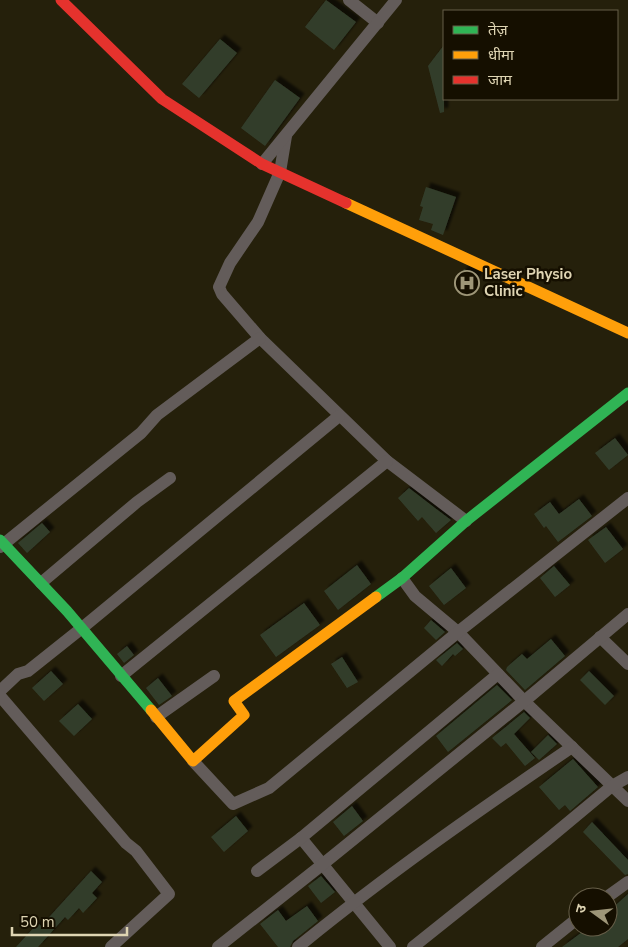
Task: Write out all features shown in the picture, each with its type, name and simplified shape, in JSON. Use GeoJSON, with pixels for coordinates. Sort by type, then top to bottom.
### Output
{"type":"FeatureCollection","features":[{"type":"Feature","properties":{"kind":"street"},"geometry":{"type":"LineString","coordinates":[[61,0],[162,100],[262,164],[628,333]]}},
{"type":"Feature","properties":{"kind":"street"},"geometry":{"type":"LineString","coordinates":[[349,0],[378,23]]}},
{"type":"Feature","properties":{"kind":"street"},"geometry":{"type":"LineString","coordinates":[[262,164],[396,0]]}},
{"type":"Feature","properties":{"kind":"street"},"geometry":{"type":"LineString","coordinates":[[286,136],[280,172],[258,222],[230,263],[219,287],[228,303],[260,338],[339,416],[387,461],[466,520]]}},
{"type":"Feature","properties":{"kind":"street"},"geometry":{"type":"LineString","coordinates":[[260,338],[158,415],[141,433],[1,543],[82,628],[193,761],[233,804],[269,788],[458,632],[628,498]]}},
{"type":"Feature","properties":{"kind":"street"},"geometry":{"type":"LineString","coordinates":[[193,761],[244,716],[234,700],[402,578],[466,520],[628,393]]}},
{"type":"Feature","properties":{"kind":"street"},"geometry":{"type":"LineString","coordinates":[[0,691],[18,674],[28,671],[82,628],[339,416]]}},
{"type":"Feature","properties":{"kind":"street"},"geometry":{"type":"LineString","coordinates":[[121,676],[387,461]]}},
{"type":"Feature","properties":{"kind":"street"},"geometry":{"type":"LineString","coordinates":[[41,584],[137,502],[170,478]]}},
{"type":"Feature","properties":{"kind":"street"},"geometry":{"type":"LineString","coordinates":[[402,578],[415,596],[458,632],[524,701],[628,801]]}},
{"type":"Feature","properties":{"kind":"street"},"geometry":{"type":"LineString","coordinates":[[218,947],[324,864],[628,614]]}},
{"type":"Feature","properties":{"kind":"street"},"geometry":{"type":"LineString","coordinates":[[600,637],[628,664]]}},
{"type":"Feature","properties":{"kind":"street"},"geometry":{"type":"LineString","coordinates":[[257,871],[301,838],[498,674]]}},
{"type":"Feature","properties":{"kind":"street"},"geometry":{"type":"LineString","coordinates":[[156,717],[214,676]]}},
{"type":"Feature","properties":{"kind":"street"},"geometry":{"type":"LineString","coordinates":[[0,696],[126,843],[136,851],[169,894],[118,945]]}},
{"type":"Feature","properties":{"kind":"street"},"geometry":{"type":"LineString","coordinates":[[298,947],[354,902],[475,813],[572,748]]}},
{"type":"Feature","properties":{"kind":"street"},"geometry":{"type":"LineString","coordinates":[[413,947],[612,786],[628,777]]}},
{"type":"Feature","properties":{"kind":"street"},"geometry":{"type":"LineString","coordinates":[[301,838],[390,947]]}},
{"type":"Feature","properties":{"kind":"street"},"geometry":{"type":"LineString","coordinates":[[542,947],[568,926]]}},
{"type":"Feature","properties":{"kind":"building"},"geometry":{"type":"Polygon","coordinates":[[[326,0],[356,22],[334,50],[305,27],[326,0]]]}},
{"type":"Feature","properties":{"kind":"building"},"geometry":{"type":"Polygon","coordinates":[[[220,39],[237,53],[199,98],[182,84],[220,39]]]}},
{"type":"Feature","properties":{"kind":"building"},"geometry":{"type":"Polygon","coordinates":[[[443,46],[444,112],[440,113],[428,66],[443,46]]]}},
{"type":"Feature","properties":{"kind":"building"},"geometry":{"type":"Polygon","coordinates":[[[275,80],[300,98],[265,146],[241,128],[275,80]]]}},
{"type":"Feature","properties":{"kind":"building"},"geometry":{"type":"Polygon","coordinates":[[[426,187],[456,197],[443,235],[431,230],[433,224],[419,220],[423,207],[420,206],[426,187]]]}},
{"type":"Feature","properties":{"kind":"building"},"geometry":{"type":"Polygon","coordinates":[[[464,269],[478,276],[469,294],[455,287],[464,269]]]}},
{"type":"Feature","properties":{"kind":"building"},"geometry":{"type":"Polygon","coordinates":[[[615,438],[628,455],[609,470],[595,453],[615,438]]]}},
{"type":"Feature","properties":{"kind":"building"},"geometry":{"type":"Polygon","coordinates":[[[409,488],[451,520],[436,533],[422,517],[418,521],[398,498],[409,488]]]}},
{"type":"Feature","properties":{"kind":"building"},"geometry":{"type":"Polygon","coordinates":[[[579,499],[592,516],[558,542],[546,526],[544,528],[534,514],[550,502],[559,514],[579,499]]]}},
{"type":"Feature","properties":{"kind":"building"},"geometry":{"type":"Polygon","coordinates":[[[42,523],[50,532],[27,553],[18,543],[42,523]]]}},
{"type":"Feature","properties":{"kind":"building"},"geometry":{"type":"Polygon","coordinates":[[[606,527],[623,549],[605,563],[588,540],[606,527]]]}},
{"type":"Feature","properties":{"kind":"building"},"geometry":{"type":"Polygon","coordinates":[[[357,565],[371,584],[338,610],[324,591],[357,565]]]}},
{"type":"Feature","properties":{"kind":"building"},"geometry":{"type":"Polygon","coordinates":[[[554,566],[570,585],[555,597],[540,578],[554,566]]]}},
{"type":"Feature","properties":{"kind":"building"},"geometry":{"type":"Polygon","coordinates":[[[451,568],[466,588],[444,605],[429,586],[451,568]]]}},
{"type":"Feature","properties":{"kind":"building"},"geometry":{"type":"Polygon","coordinates":[[[304,603],[320,625],[276,657],[260,635],[304,603]]]}},
{"type":"Feature","properties":{"kind":"building"},"geometry":{"type":"Polygon","coordinates":[[[431,620],[445,632],[436,640],[424,628],[431,620]]]}},
{"type":"Feature","properties":{"kind":"building"},"geometry":{"type":"Polygon","coordinates":[[[551,639],[565,656],[525,690],[506,670],[507,667],[522,654],[527,659],[551,639]]]}},
{"type":"Feature","properties":{"kind":"building"},"geometry":{"type":"Polygon","coordinates":[[[457,643],[463,649],[455,656],[453,654],[442,666],[436,660],[457,643]]]}},
{"type":"Feature","properties":{"kind":"building"},"geometry":{"type":"Polygon","coordinates":[[[127,646],[134,655],[124,663],[117,654],[127,646]]]}},
{"type":"Feature","properties":{"kind":"building"},"geometry":{"type":"Polygon","coordinates":[[[342,657],[358,682],[347,688],[331,664],[342,657]]]}},
{"type":"Feature","properties":{"kind":"building"},"geometry":{"type":"Polygon","coordinates":[[[51,671],[63,684],[44,701],[32,688],[51,671]]]}},
{"type":"Feature","properties":{"kind":"building"},"geometry":{"type":"Polygon","coordinates":[[[589,671],[614,696],[605,705],[580,680],[589,671]]]}},
{"type":"Feature","properties":{"kind":"building"},"geometry":{"type":"Polygon","coordinates":[[[158,678],[172,696],[159,705],[146,688],[158,678]]]}},
{"type":"Feature","properties":{"kind":"building"},"geometry":{"type":"Polygon","coordinates":[[[497,685],[512,700],[448,752],[436,736],[497,685]]]}},
{"type":"Feature","properties":{"kind":"building"},"geometry":{"type":"Polygon","coordinates":[[[78,704],[92,719],[74,736],[59,721],[78,704]]]}},
{"type":"Feature","properties":{"kind":"building"},"geometry":{"type":"Polygon","coordinates":[[[524,712],[530,718],[514,734],[535,758],[525,766],[506,743],[501,747],[492,738],[524,712]]]}},
{"type":"Feature","properties":{"kind":"building"},"geometry":{"type":"Polygon","coordinates":[[[548,735],[557,744],[539,760],[531,752],[548,735]]]}},
{"type":"Feature","properties":{"kind":"building"},"geometry":{"type":"Polygon","coordinates":[[[573,759],[598,787],[570,811],[565,805],[559,810],[539,787],[573,759]]]}},
{"type":"Feature","properties":{"kind":"building"},"geometry":{"type":"Polygon","coordinates":[[[352,806],[363,821],[344,836],[333,822],[352,806]]]}},
{"type":"Feature","properties":{"kind":"building"},"geometry":{"type":"Polygon","coordinates":[[[236,816],[248,831],[224,852],[211,837],[236,816]]]}},
{"type":"Feature","properties":{"kind":"building"},"geometry":{"type":"Polygon","coordinates":[[[592,822],[628,860],[628,874],[625,875],[583,832],[592,822]]]}},
{"type":"Feature","properties":{"kind":"building"},"geometry":{"type":"Polygon","coordinates":[[[91,871],[102,882],[92,893],[97,898],[83,913],[79,908],[68,920],[65,917],[38,947],[16,947],[38,923],[41,926],[91,871]]]}},
{"type":"Feature","properties":{"kind":"building"},"geometry":{"type":"Polygon","coordinates":[[[321,876],[335,892],[321,903],[308,886],[321,876]]]}},
{"type":"Feature","properties":{"kind":"building"},"geometry":{"type":"Polygon","coordinates":[[[628,894],[628,939],[618,947],[562,947],[576,937],[618,937],[618,903],[628,894]]]}},
{"type":"Feature","properties":{"kind":"building"},"geometry":{"type":"Polygon","coordinates":[[[307,906],[318,921],[293,941],[290,947],[278,947],[260,924],[278,910],[286,921],[307,906]]]}},
{"type":"Feature","properties":{"kind":"traffic: fast"},"geometry":{"type":"LineString","coordinates":[[376,597],[402,578],[466,521],[628,393]]}},
{"type":"Feature","properties":{"kind":"traffic: fast"},"geometry":{"type":"LineString","coordinates":[[0,540],[67,611],[151,710]]}},
{"type":"Feature","properties":{"kind":"traffic: slow"},"geometry":{"type":"LineString","coordinates":[[346,203],[628,333]]}},
{"type":"Feature","properties":{"kind":"traffic: slow"},"geometry":{"type":"LineString","coordinates":[[151,710],[193,761],[244,715],[234,701],[376,597]]}},
{"type":"Feature","properties":{"kind":"traffic: jam"},"geometry":{"type":"LineString","coordinates":[[61,0],[162,99],[262,164],[346,203]]}},
{"type":"Feature","properties":{"kind":"place","name":"Laser Physio Clinic"},"geometry":{"type":"Point","coordinates":[467,283]}}]}
